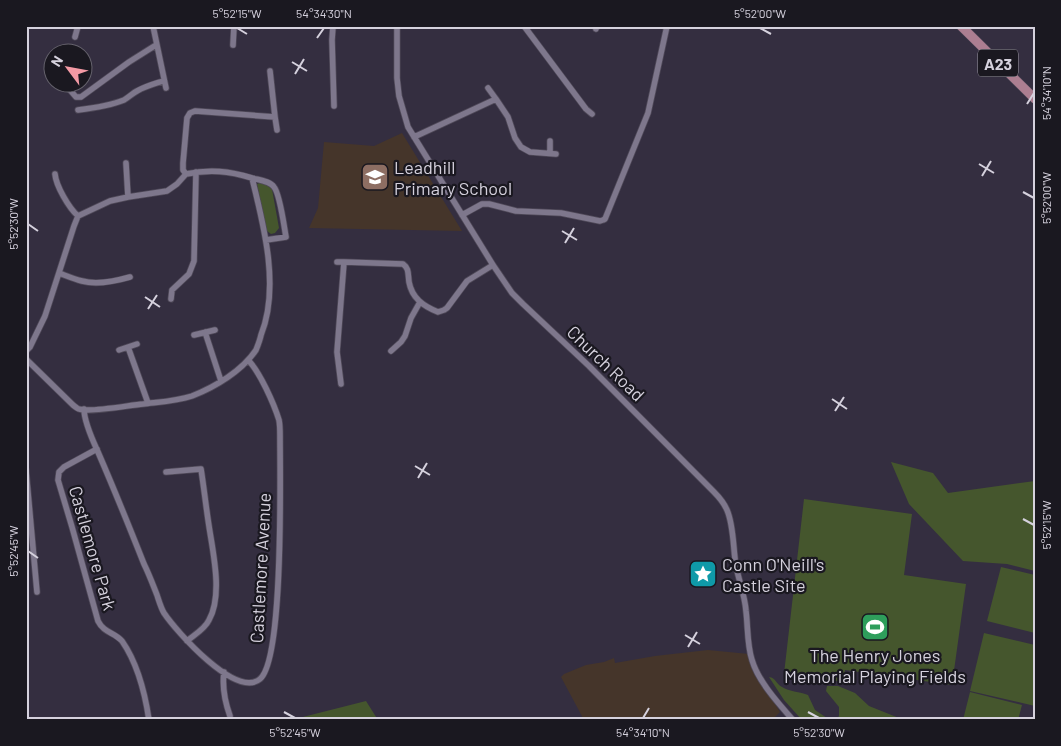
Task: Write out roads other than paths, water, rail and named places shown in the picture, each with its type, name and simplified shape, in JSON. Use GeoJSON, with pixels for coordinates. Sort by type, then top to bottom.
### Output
{"type":"FeatureCollection","features":[{"type":"Feature","properties":{"kind":"main road","name":"A23"},"geometry":{"type":"LineString","coordinates":[[961,26],[1035,99]]}},
{"type":"Feature","properties":{"kind":"street"},"geometry":{"type":"LineString","coordinates":[[75,37],[78,26]]}},
{"type":"Feature","properties":{"kind":"street"},"geometry":{"type":"LineString","coordinates":[[153,26],[163,82],[166,88]]}},
{"type":"Feature","properties":{"kind":"street"},"geometry":{"type":"LineString","coordinates":[[233,45],[234,26]]}},
{"type":"Feature","properties":{"kind":"street"},"geometry":{"type":"LineString","coordinates":[[333,26],[334,106]]}},
{"type":"Feature","properties":{"kind":"street","name":"Church Road"},"geometry":{"type":"LineString","coordinates":[[397,26],[397,78],[399,96],[408,127],[512,293],[600,378],[724,504],[729,515],[736,567],[746,606],[752,660],[762,680],[793,720]]}},
{"type":"Feature","properties":{"kind":"street"},"geometry":{"type":"LineString","coordinates":[[524,26],[586,109],[592,114]]}},
{"type":"Feature","properties":{"kind":"street"},"geometry":{"type":"LineString","coordinates":[[462,214],[482,204],[488,204],[516,212],[561,213],[600,220],[606,219],[648,113],[667,26]]}},
{"type":"Feature","properties":{"kind":"street"},"geometry":{"type":"LineString","coordinates":[[92,89],[156,45]]}},
{"type":"Feature","properties":{"kind":"street"},"geometry":{"type":"LineString","coordinates":[[270,71],[277,130]]}},
{"type":"Feature","properties":{"kind":"street"},"geometry":{"type":"LineString","coordinates":[[78,110],[100,108],[127,98],[148,85],[163,82]]}},
{"type":"Feature","properties":{"kind":"street"},"geometry":{"type":"LineString","coordinates":[[488,88],[508,117],[521,147],[530,152],[553,153],[550,141]]}},
{"type":"Feature","properties":{"kind":"street"},"geometry":{"type":"LineString","coordinates":[[72,92],[76,97],[81,97],[88,92]]}},
{"type":"Feature","properties":{"kind":"street"},"geometry":{"type":"LineString","coordinates":[[414,137],[496,99]]}},
{"type":"Feature","properties":{"kind":"street"},"geometry":{"type":"LineString","coordinates":[[186,174],[183,170],[183,163],[187,118],[190,114],[196,111],[275,117]]}},
{"type":"Feature","properties":{"kind":"street"},"geometry":{"type":"LineString","coordinates":[[126,164],[128,196]]}},
{"type":"Feature","properties":{"kind":"street"},"geometry":{"type":"LineString","coordinates":[[171,299],[172,290],[189,274],[194,261],[196,172]]}},
{"type":"Feature","properties":{"kind":"street"},"geometry":{"type":"LineString","coordinates":[[26,351],[30,347],[45,316],[78,216],[110,201],[128,196],[167,191],[186,174],[196,172],[227,172],[252,178],[274,187],[279,198],[286,237],[266,240]]}},
{"type":"Feature","properties":{"kind":"street"},"geometry":{"type":"LineString","coordinates":[[55,174],[56,181],[72,210],[78,216]]}},
{"type":"Feature","properties":{"kind":"street"},"geometry":{"type":"LineString","coordinates":[[26,358],[78,409],[98,409],[177,400],[191,396],[221,381],[242,367],[256,349],[269,308],[270,286],[266,240],[252,178]]}},
{"type":"Feature","properties":{"kind":"street"},"geometry":{"type":"LineString","coordinates":[[336,262],[403,264],[407,268],[411,289],[417,300],[438,312],[444,310],[467,281],[493,264]]}},
{"type":"Feature","properties":{"kind":"street"},"geometry":{"type":"LineString","coordinates":[[341,384],[337,352],[344,262]]}},
{"type":"Feature","properties":{"kind":"street"},"geometry":{"type":"LineString","coordinates":[[59,273],[90,282],[130,277]]}},
{"type":"Feature","properties":{"kind":"street"},"geometry":{"type":"LineString","coordinates":[[391,351],[405,336],[411,318],[420,302]]}},
{"type":"Feature","properties":{"kind":"street"},"geometry":{"type":"LineString","coordinates":[[194,335],[215,330]]}},
{"type":"Feature","properties":{"kind":"street"},"geometry":{"type":"LineString","coordinates":[[205,332],[221,381]]}},
{"type":"Feature","properties":{"kind":"street"},"geometry":{"type":"LineString","coordinates":[[119,350],[136,344]]}},
{"type":"Feature","properties":{"kind":"street"},"geometry":{"type":"LineString","coordinates":[[128,347],[148,403]]}},
{"type":"Feature","properties":{"kind":"street","name":"Castlemore Avenue"},"geometry":{"type":"LineString","coordinates":[[84,409],[86,422],[163,612],[187,641],[207,660],[238,680],[248,683],[255,682],[261,678],[267,669],[277,603],[279,574],[279,421],[272,401],[254,366],[248,360]]}},
{"type":"Feature","properties":{"kind":"street"},"geometry":{"type":"LineString","coordinates":[[26,371],[31,365]]}},
{"type":"Feature","properties":{"kind":"street","name":"Castlemore Park"},"geometry":{"type":"LineString","coordinates":[[97,449],[64,467],[59,472],[58,480],[98,621],[102,628],[121,641],[131,657],[145,693],[150,720]]}},
{"type":"Feature","properties":{"kind":"street"},"geometry":{"type":"LineString","coordinates":[[166,472],[201,469],[216,576],[216,595],[213,613],[204,628],[187,641]]}},
{"type":"Feature","properties":{"kind":"street"},"geometry":{"type":"LineString","coordinates":[[26,470],[37,592]]}},
{"type":"Feature","properties":{"kind":"street"},"geometry":{"type":"LineString","coordinates":[[224,672],[223,682],[226,704],[230,716]]}},
{"type":"Feature","properties":{"kind":"place","name":"Leadhill Primary School"},"geometry":{"type":"Point","coordinates":[375,177]}},
{"type":"Feature","properties":{"kind":"place","name":"Conn O'Neill's Castle Site"},"geometry":{"type":"Point","coordinates":[703,574]}},
{"type":"Feature","properties":{"kind":"place","name":"The Henry Jones Memorial Playing Fields"},"geometry":{"type":"Point","coordinates":[875,627]}}]}
